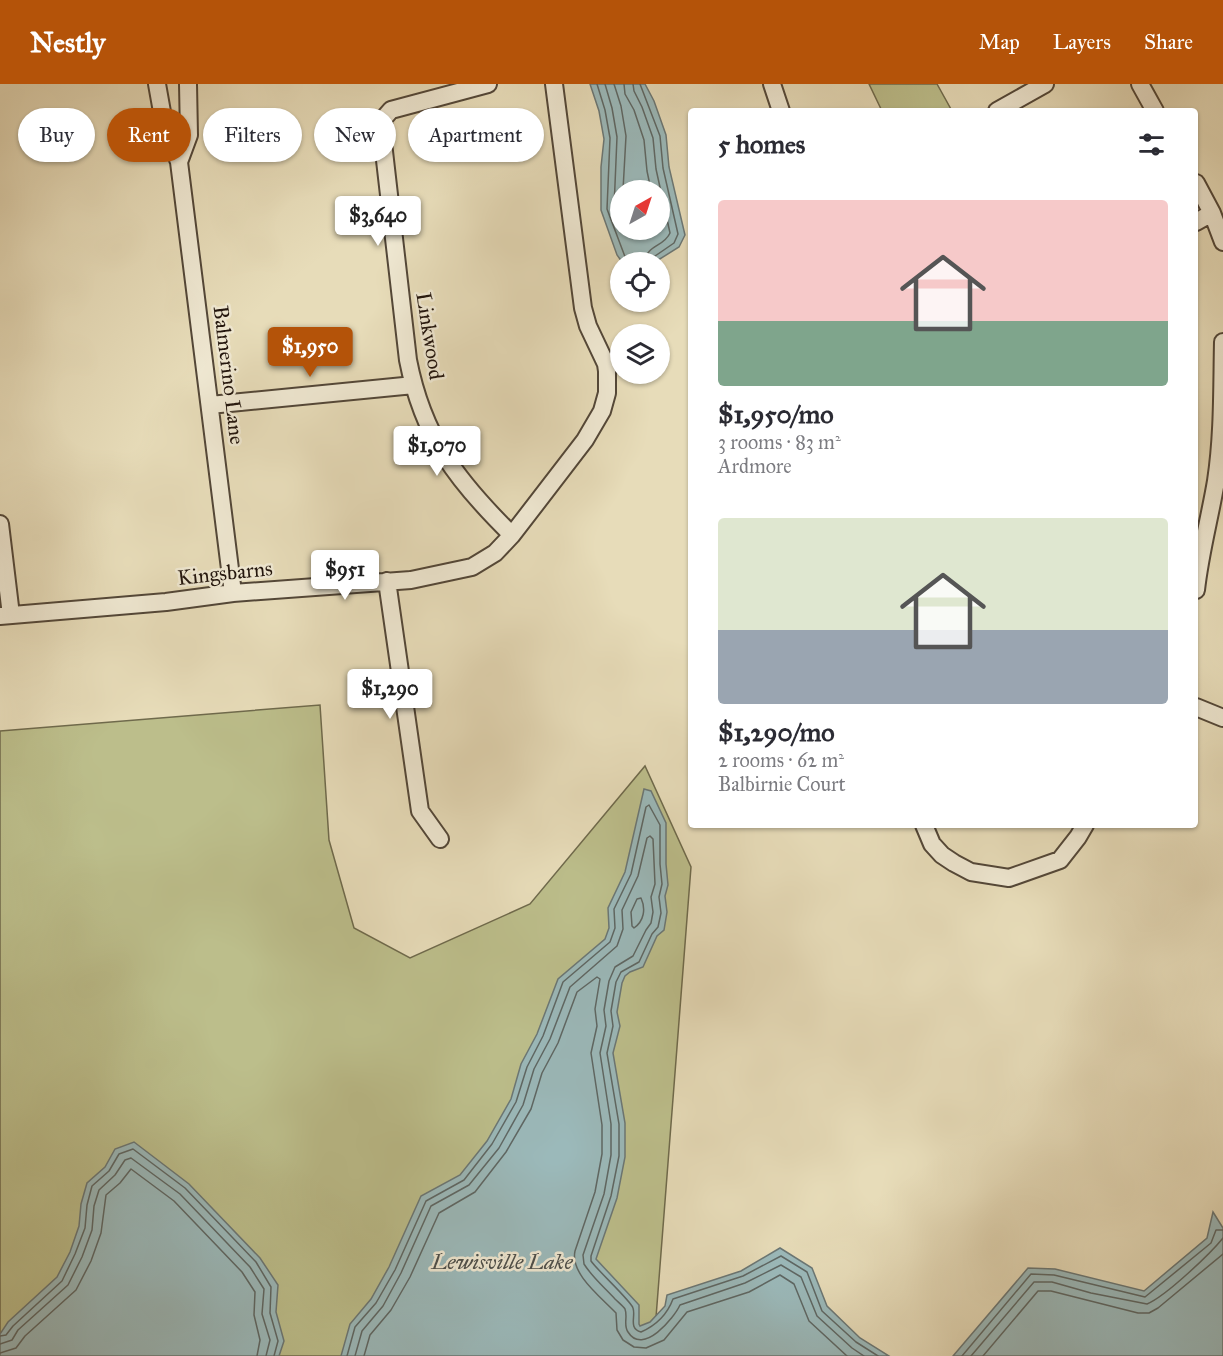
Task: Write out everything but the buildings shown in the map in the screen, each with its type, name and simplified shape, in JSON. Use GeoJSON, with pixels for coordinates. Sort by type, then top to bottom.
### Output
{"type":"FeatureCollection","features":[{"type":"Feature","properties":{"kind":"street","name":"Balmerino Lane"},"geometry":{"type":"LineString","coordinates":[[157,84],[161,108]]}},
{"type":"Feature","properties":{"kind":"street","name":"Balmerino Lane"},"geometry":{"type":"LineString","coordinates":[[188,84],[188,108]]}},
{"type":"Feature","properties":{"kind":"street","name":"Linkwood"},"geometry":{"type":"LineString","coordinates":[[488,84],[394,109],[386,115],[382,125],[382,134],[408,360],[414,385],[427,423],[444,457],[470,491],[512,535]]}},
{"type":"Feature","properties":{"kind":"street","name":"Kingsbarns"},"geometry":{"type":"LineString","coordinates":[[6,616],[166,602],[233,593],[411,579],[472,567],[495,553],[512,535],[585,440],[599,417],[607,393],[606,364],[588,326],[583,308],[554,84]]}},
{"type":"Feature","properties":{"kind":"street"},"geometry":{"type":"LineString","coordinates":[[772,84],[780,108]]}},
{"type":"Feature","properties":{"kind":"street"},"geometry":{"type":"LineString","coordinates":[[1002,108],[1045,84]]}},
{"type":"Feature","properties":{"kind":"street"},"geometry":{"type":"LineString","coordinates":[[1140,84],[1153,108]]}},
{"type":"Feature","properties":{"kind":"street","name":"Balmerino Lane"},"geometry":{"type":"LineString","coordinates":[[179,162],[233,593]]}},
{"type":"Feature","properties":{"kind":"street"},"geometry":{"type":"LineString","coordinates":[[1198,187],[1212,213],[1223,242]]}},
{"type":"Feature","properties":{"kind":"street"},"geometry":{"type":"LineString","coordinates":[[1198,221],[1212,213]]}},
{"type":"Feature","properties":{"kind":"street"},"geometry":{"type":"LineString","coordinates":[[1198,578],[1219,452],[1223,342]]}},
{"type":"Feature","properties":{"kind":"street"},"geometry":{"type":"LineString","coordinates":[[210,405],[414,385]]}},
{"type":"Feature","properties":{"kind":"street"},"geometry":{"type":"LineString","coordinates":[[0,524],[6,616]]}},
{"type":"Feature","properties":{"kind":"street"},"geometry":{"type":"LineString","coordinates":[[387,581],[420,811],[440,839]]}},
{"type":"Feature","properties":{"kind":"street"},"geometry":{"type":"LineString","coordinates":[[1198,708],[1223,718]]}},
{"type":"Feature","properties":{"kind":"street"},"geometry":{"type":"LineString","coordinates":[[925,828],[932,843],[942,855],[954,863],[971,872],[1009,878],[1060,860],[1083,828]]}},
{"type":"Feature","properties":{"kind":"green space"},"geometry":{"type":"Polygon","coordinates":[[[869,84],[937,84],[950,108],[881,108],[869,84]]]}},
{"type":"Feature","properties":{"kind":"green space"},"geometry":{"type":"Polygon","coordinates":[[[320,705],[329,840],[354,928],[410,958],[530,904],[645,766],[691,867],[653,1356],[0,1356],[0,731],[320,705]]]}},
{"type":"Feature","properties":{"kind":"water"},"geometry":{"type":"Polygon","coordinates":[[[590,84],[645,84],[654,101],[666,135],[669,167],[685,235],[679,247],[670,253],[616,252],[612,240],[670,240],[670,180],[610,180],[610,235],[601,210],[601,167],[604,139],[599,111],[590,84]]]}},
{"type":"Feature","properties":{"kind":"water","name":"Lewisville Lake"},"geometry":{"type":"Polygon","coordinates":[[[644,789],[651,791],[666,823],[668,885],[665,896],[667,912],[664,930],[657,936],[643,967],[630,972],[622,983],[617,1012],[620,1026],[613,1053],[625,1123],[625,1157],[617,1198],[596,1259],[639,1305],[640,1326],[650,1322],[665,1306],[667,1295],[741,1271],[780,1248],[812,1268],[827,1306],[860,1338],[889,1356],[341,1356],[350,1324],[371,1299],[389,1267],[421,1196],[460,1175],[487,1141],[511,1099],[521,1064],[537,1034],[558,979],[605,939],[609,928],[608,908],[625,872],[644,789]]]}},
{"type":"Feature","properties":{"kind":"water"},"geometry":{"type":"Polygon","coordinates":[[[134,1142],[189,1184],[260,1258],[278,1285],[276,1312],[284,1341],[279,1356],[0,1356],[0,1334],[8,1322],[57,1277],[70,1252],[79,1226],[81,1204],[87,1183],[105,1167],[115,1149],[134,1142]]]}},
{"type":"Feature","properties":{"kind":"water"},"geometry":{"type":"Polygon","coordinates":[[[1213,1212],[1223,1228],[1223,1356],[953,1356],[1028,1268],[1055,1269],[1144,1291],[1207,1238],[1213,1212]]]}}]}
